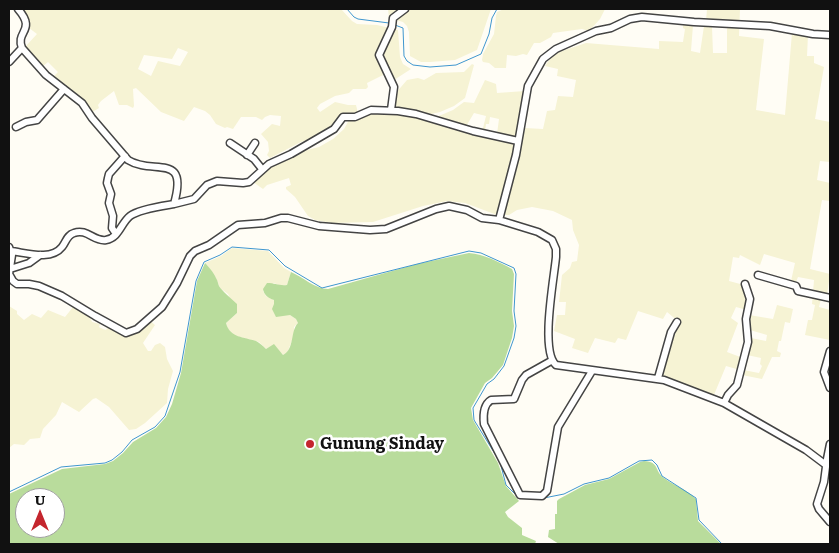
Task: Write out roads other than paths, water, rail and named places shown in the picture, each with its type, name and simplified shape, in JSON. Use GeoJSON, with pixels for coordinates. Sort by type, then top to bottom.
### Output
{"type":"FeatureCollection","features":[{"type":"Feature","properties":{"kind":"street"},"geometry":{"type":"LineString","coordinates":[[18,9],[27,22],[20,42],[22,48],[46,75],[64,90],[72,93],[82,103],[92,118],[125,156],[134,163],[165,167],[172,170],[175,174],[177,188],[174,204]]}},
{"type":"Feature","properties":{"kind":"street"},"geometry":{"type":"LineString","coordinates":[[391,110],[394,87],[380,55],[389,36],[393,18],[405,9]]}},
{"type":"Feature","properties":{"kind":"street"},"geometry":{"type":"LineString","coordinates":[[500,220],[528,86],[543,59],[556,49],[630,19],[656,18],[694,22],[756,24],[813,34],[830,35]]}},
{"type":"Feature","properties":{"kind":"street"},"geometry":{"type":"LineString","coordinates":[[9,62],[22,48]]}},
{"type":"Feature","properties":{"kind":"street"},"geometry":{"type":"LineString","coordinates":[[16,127],[26,122],[37,120],[64,90]]}},
{"type":"Feature","properties":{"kind":"street"},"geometry":{"type":"LineString","coordinates":[[518,141],[473,131],[416,114],[391,110],[371,110],[355,116],[343,117],[334,129],[262,168],[249,182],[224,181],[211,183],[194,199],[130,216],[116,234],[104,240],[86,232],[73,233],[69,235],[59,251],[52,254],[40,255],[10,249],[10,278],[17,284],[29,284],[62,296],[126,333],[137,329],[162,307],[177,283],[190,256],[195,251],[215,241],[238,225],[265,223],[288,218],[319,226],[378,230],[392,227],[436,209],[450,206],[467,210],[482,218],[500,220],[550,237],[554,244],[556,257],[548,342],[551,361],[556,365],[658,378],[724,403],[806,450],[826,465]]}},
{"type":"Feature","properties":{"kind":"street"},"geometry":{"type":"LineString","coordinates":[[230,143],[262,168]]}},
{"type":"Feature","properties":{"kind":"street"},"geometry":{"type":"LineString","coordinates":[[247,155],[255,143]]}},
{"type":"Feature","properties":{"kind":"street"},"geometry":{"type":"LineString","coordinates":[[116,234],[112,228],[113,216],[109,203],[111,194],[107,183],[109,174],[125,156]]}},
{"type":"Feature","properties":{"kind":"street"},"geometry":{"type":"LineString","coordinates":[[10,268],[29,263],[40,255]]}},
{"type":"Feature","properties":{"kind":"street"},"geometry":{"type":"LineString","coordinates":[[758,275],[796,286],[799,291],[830,298]]}},
{"type":"Feature","properties":{"kind":"street"},"geometry":{"type":"LineString","coordinates":[[724,403],[737,385],[748,342],[746,318],[750,299],[745,284]]}},
{"type":"Feature","properties":{"kind":"street"},"geometry":{"type":"LineString","coordinates":[[658,378],[672,332],[677,322]]}},
{"type":"Feature","properties":{"kind":"street"},"geometry":{"type":"LineString","coordinates":[[830,351],[824,372],[830,388]]}},
{"type":"Feature","properties":{"kind":"street"},"geometry":{"type":"LineString","coordinates":[[551,361],[526,375],[514,399],[491,400],[484,410],[484,424],[520,495],[542,496],[547,491],[558,428],[592,371]]}},
{"type":"Feature","properties":{"kind":"street"},"geometry":{"type":"LineString","coordinates":[[830,444],[824,482],[817,504],[830,522]]}},
{"type":"Feature","properties":{"kind":"waterway"},"geometry":{"type":"LineString","coordinates":[[347,9],[358,19],[389,23]]}},
{"type":"Feature","properties":{"kind":"waterway"},"geometry":{"type":"LineString","coordinates":[[395,25],[403,28],[404,56],[413,65],[430,67],[456,65],[481,54],[489,34],[492,18],[497,9]]}},
{"type":"Feature","properties":{"kind":"waterway"},"geometry":{"type":"LineString","coordinates":[[9,492],[61,467],[105,463],[112,460],[132,440],[155,427],[165,416],[180,372],[196,281],[204,262],[232,247],[269,250],[285,266],[322,288],[469,251],[481,253],[514,268],[516,274],[514,311],[516,326],[514,338],[504,366],[494,379],[487,384],[473,408],[474,420],[500,462],[506,485],[518,497]]}},
{"type":"Feature","properties":{"kind":"waterway"},"geometry":{"type":"LineString","coordinates":[[544,498],[564,494],[584,484],[609,478],[639,461],[652,460],[657,465],[662,476],[696,498],[699,520],[722,544]]}},
{"type":"Feature","properties":{"kind":"place","name":"Gunung Sinday"},"geometry":{"type":"Point","coordinates":[310,444]}}]}
